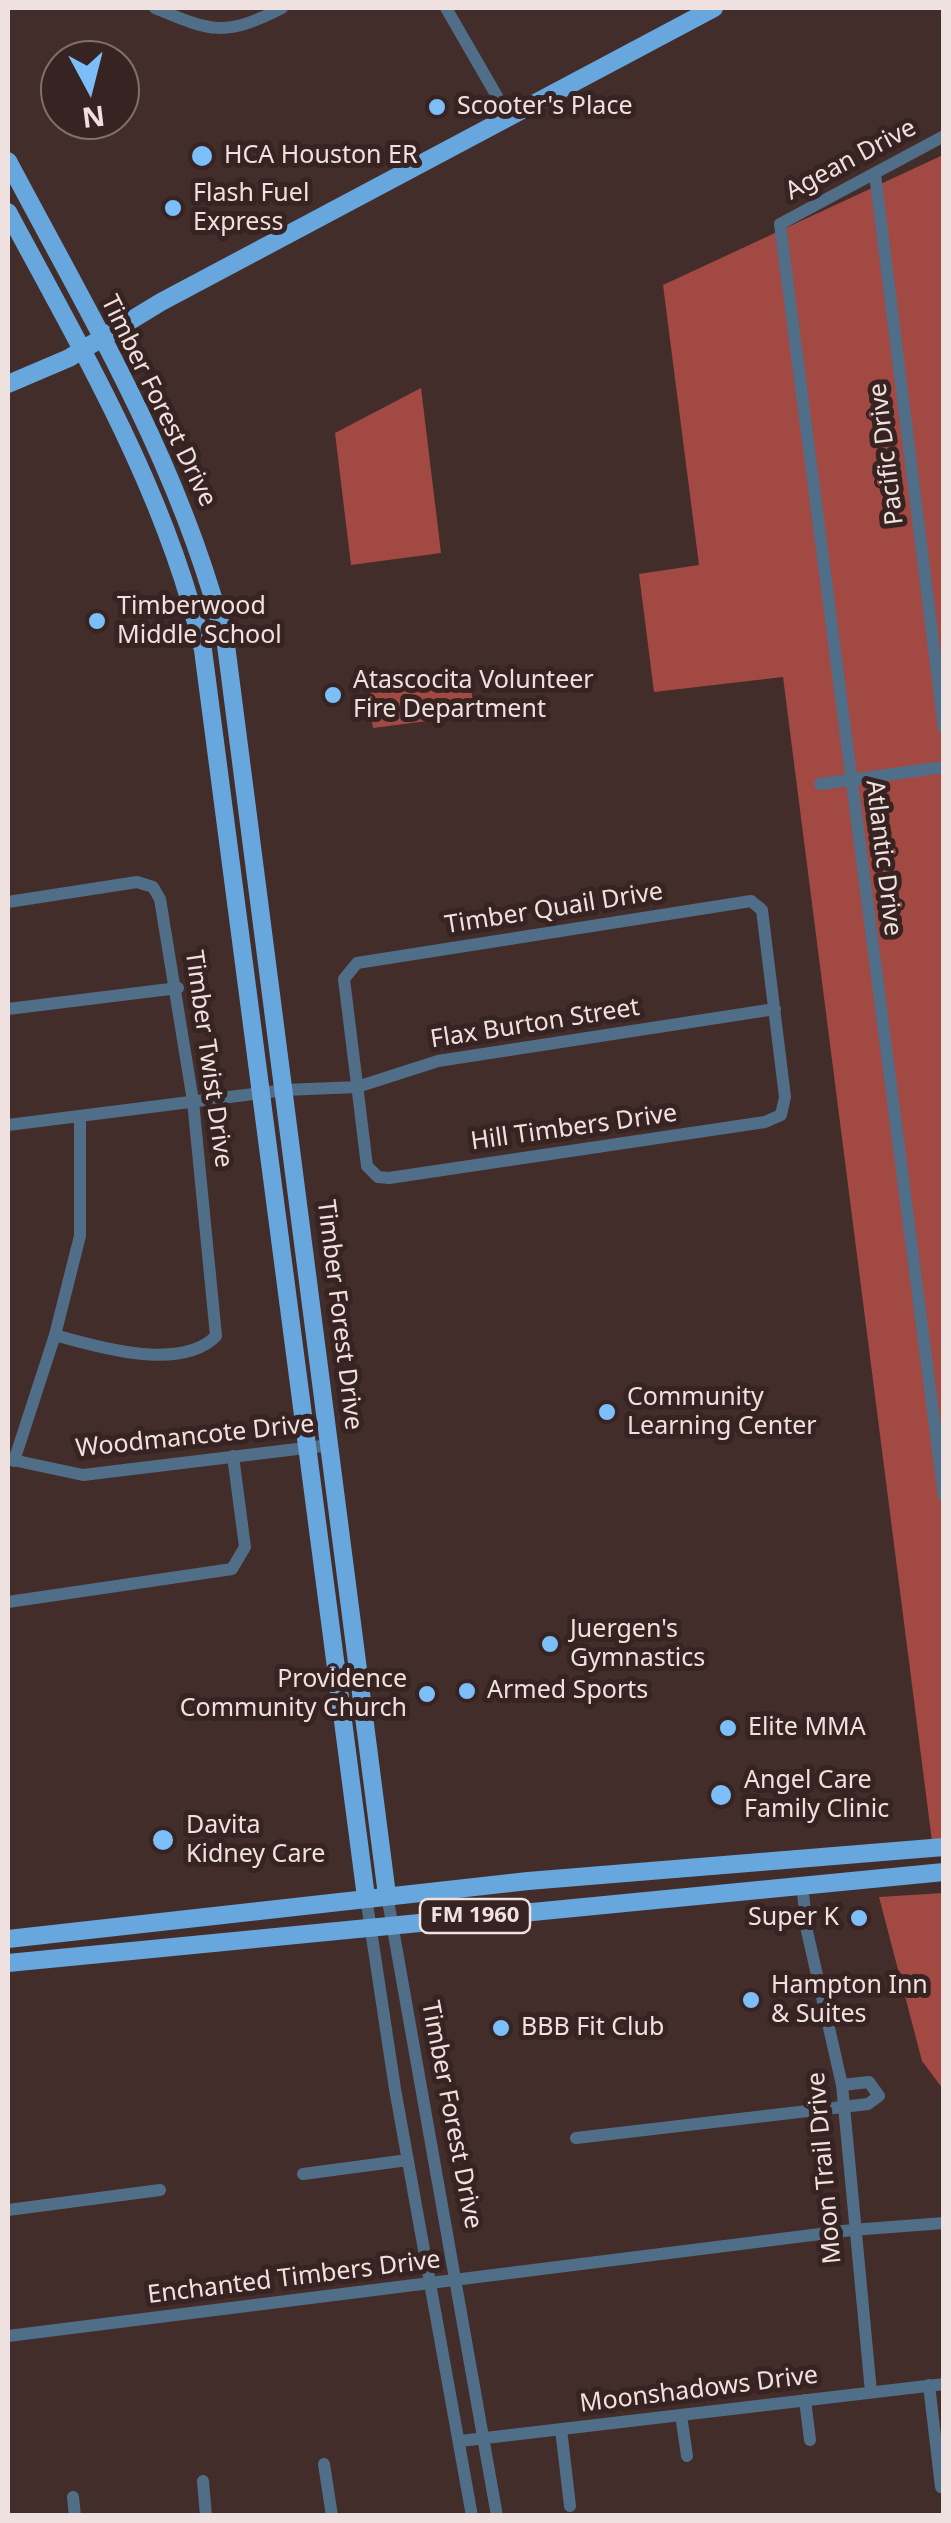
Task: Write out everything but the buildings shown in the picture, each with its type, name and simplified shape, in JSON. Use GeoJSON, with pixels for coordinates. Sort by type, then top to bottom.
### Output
{"type":"FeatureCollection","features":[{"type":"Feature","properties":{"kind":"main road"},"geometry":{"type":"LineString","coordinates":[[8,384],[82,351],[161,302],[714,8]]}},
{"type":"Feature","properties":{"kind":"main road","name":"Timber Forest Drive"},"geometry":{"type":"LineString","coordinates":[[8,161],[164,458],[210,581],[231,676],[387,1895]]}},
{"type":"Feature","properties":{"kind":"main road","name":"Timber Forest Drive"},"geometry":{"type":"LineString","coordinates":[[8,212],[158,503],[188,588],[213,706],[366,1897]]}},
{"type":"Feature","properties":{"kind":"main road"},"geometry":{"type":"LineString","coordinates":[[284,1262],[306,1258]]}},
{"type":"Feature","properties":{"kind":"main road"},"geometry":{"type":"LineString","coordinates":[[332,1638],[355,1635]]}},
{"type":"Feature","properties":{"kind":"main road"},"geometry":{"type":"LineString","coordinates":[[344,1731],[367,1728]]}},
{"type":"Feature","properties":{"kind":"main road","name":"FM 1960"},"geometry":{"type":"LineString","coordinates":[[8,1939],[366,1897],[701,1864],[944,1848]]}},
{"type":"Feature","properties":{"kind":"main road"},"geometry":{"type":"LineString","coordinates":[[748,1889],[808,1856]]}},
{"type":"Feature","properties":{"kind":"main road"},"geometry":{"type":"LineString","coordinates":[[802,1883],[808,1870],[836,1866],[850,1856]]}},
{"type":"Feature","properties":{"kind":"main road","name":"FM 1960"},"geometry":{"type":"LineString","coordinates":[[8,1963],[944,1872]]}},
{"type":"Feature","properties":{"kind":"street"},"geometry":{"type":"LineString","coordinates":[[155,8],[210,31],[232,30],[282,8]]}},
{"type":"Feature","properties":{"kind":"street"},"geometry":{"type":"LineString","coordinates":[[446,8],[509,118]]}},
{"type":"Feature","properties":{"kind":"street","name":"Agean Drive"},"geometry":{"type":"LineString","coordinates":[[780,224],[944,136]]}},
{"type":"Feature","properties":{"kind":"street","name":"Pacific Drive"},"geometry":{"type":"LineString","coordinates":[[876,174],[944,730]]}},
{"type":"Feature","properties":{"kind":"street","name":"Atlantic Drive"},"geometry":{"type":"LineString","coordinates":[[780,224],[944,1497]]}},
{"type":"Feature","properties":{"kind":"street"},"geometry":{"type":"LineString","coordinates":[[820,784],[944,767]]}},
{"type":"Feature","properties":{"kind":"street","name":"Timber Twist Drive"},"geometry":{"type":"LineString","coordinates":[[8,902],[137,882],[152,887],[160,900],[178,988],[194,1101],[216,1336],[199,1348],[128,1353],[55,1335]]}},
{"type":"Feature","properties":{"kind":"street","name":"Timber Quail Drive"},"geometry":{"type":"LineString","coordinates":[[357,1087],[344,979],[348,969],[357,963],[751,901],[763,912],[775,1009]]}},
{"type":"Feature","properties":{"kind":"street"},"geometry":{"type":"LineString","coordinates":[[8,1009],[178,988]]}},
{"type":"Feature","properties":{"kind":"street","name":"Flax Burton Street"},"geometry":{"type":"LineString","coordinates":[[8,1125],[285,1090],[357,1087],[438,1061],[775,1009]]}},
{"type":"Feature","properties":{"kind":"street","name":"Hill Timbers Drive"},"geometry":{"type":"LineString","coordinates":[[357,1087],[367,1166],[389,1178],[764,1122],[782,1115],[785,1097],[775,1009]]}},
{"type":"Feature","properties":{"kind":"street"},"geometry":{"type":"LineString","coordinates":[[11,1460],[55,1335],[80,1236],[80,1116]]}},
{"type":"Feature","properties":{"kind":"street","name":"Woodmancote Drive"},"geometry":{"type":"LineString","coordinates":[[11,1460],[82,1475],[330,1445]]}},
{"type":"Feature","properties":{"kind":"street"},"geometry":{"type":"LineString","coordinates":[[8,1602],[232,1568],[245,1547],[233,1456]]}},
{"type":"Feature","properties":{"kind":"street","name":"Moon Trail Drive"},"geometry":{"type":"LineString","coordinates":[[802,1883],[806,1926],[842,2085],[854,2176],[852,2230],[871,2392]]}},
{"type":"Feature","properties":{"kind":"street","name":"Timber Forest Drive"},"geometry":{"type":"LineString","coordinates":[[387,1895],[496,2516]]}},
{"type":"Feature","properties":{"kind":"street","name":"Timber Forest Drive"},"geometry":{"type":"LineString","coordinates":[[366,1897],[394,2089],[472,2516]]}},
{"type":"Feature","properties":{"kind":"street"},"geometry":{"type":"LineString","coordinates":[[576,2138],[844,2107],[875,2102],[879,2090],[869,2082],[842,2085]]}},
{"type":"Feature","properties":{"kind":"street"},"geometry":{"type":"LineString","coordinates":[[394,2089],[419,2088]]}},
{"type":"Feature","properties":{"kind":"street"},"geometry":{"type":"LineString","coordinates":[[303,2174],[408,2160]]}},
{"type":"Feature","properties":{"kind":"street"},"geometry":{"type":"LineString","coordinates":[[8,2210],[160,2190]]}},
{"type":"Feature","properties":{"kind":"street","name":"Enchanted Timbers Drive"},"geometry":{"type":"LineString","coordinates":[[8,2336],[852,2230],[944,2224]]}},
{"type":"Feature","properties":{"kind":"street"},"geometry":{"type":"LineString","coordinates":[[936,2384],[942,2487]]}},
{"type":"Feature","properties":{"kind":"street","name":"Moonshadows Drive"},"geometry":{"type":"LineString","coordinates":[[460,2441],[936,2384]]}},
{"type":"Feature","properties":{"kind":"street"},"geometry":{"type":"LineString","coordinates":[[805,2400],[810,2440]]}},
{"type":"Feature","properties":{"kind":"street"},"geometry":{"type":"LineString","coordinates":[[682,2414],[686,2456]]}},
{"type":"Feature","properties":{"kind":"street"},"geometry":{"type":"LineString","coordinates":[[560,2429],[570,2506]]}},
{"type":"Feature","properties":{"kind":"street"},"geometry":{"type":"LineString","coordinates":[[324,2464],[332,2516]]}},
{"type":"Feature","properties":{"kind":"street"},"geometry":{"type":"LineString","coordinates":[[202,2481],[206,2516]]}},
{"type":"Feature","properties":{"kind":"street"},"geometry":{"type":"LineString","coordinates":[[74,2496],[75,2516]]}},
{"type":"Feature","properties":{"kind":"shaded area"},"geometry":{"type":"Polygon","coordinates":[[[943,155],[943,1848],[933,1849],[783,677],[654,692],[639,574],[699,565],[663,285],[943,155]]]}},
{"type":"Feature","properties":{"kind":"shaded area"},"geometry":{"type":"Polygon","coordinates":[[[421,388],[441,553],[351,565],[335,433],[421,388]]]}},
{"type":"Feature","properties":{"kind":"shaded area"},"geometry":{"type":"Polygon","coordinates":[[[470,677],[474,715],[373,728],[368,689],[470,677]]]}},
{"type":"Feature","properties":{"kind":"shaded area"},"geometry":{"type":"Polygon","coordinates":[[[944,1893],[943,2089],[922,2061],[879,1897],[944,1893]]]}},
{"type":"Feature","properties":{"kind":"place","name":"Scooter's Place"},"geometry":{"type":"Point","coordinates":[437,107]}},
{"type":"Feature","properties":{"kind":"place","name":"HCA Houston ER"},"geometry":{"type":"Point","coordinates":[202,156]}},
{"type":"Feature","properties":{"kind":"place","name":"Flash Fuel Express"},"geometry":{"type":"Point","coordinates":[173,208]}},
{"type":"Feature","properties":{"kind":"place","name":"Timberwood Middle School"},"geometry":{"type":"Point","coordinates":[97,621]}},
{"type":"Feature","properties":{"kind":"place","name":"Atascocita Volunteer Fire Department"},"geometry":{"type":"Point","coordinates":[333,695]}},
{"type":"Feature","properties":{"kind":"place","name":"Community Learning Center"},"geometry":{"type":"Point","coordinates":[607,1412]}},
{"type":"Feature","properties":{"kind":"place","name":"Juergen's Gymnastics"},"geometry":{"type":"Point","coordinates":[550,1644]}},
{"type":"Feature","properties":{"kind":"place","name":"Armed Sports"},"geometry":{"type":"Point","coordinates":[467,1691]}},
{"type":"Feature","properties":{"kind":"place","name":"Providence Community Church"},"geometry":{"type":"Point","coordinates":[427,1694]}},
{"type":"Feature","properties":{"kind":"place","name":"Elite MMA"},"geometry":{"type":"Point","coordinates":[728,1728]}},
{"type":"Feature","properties":{"kind":"place","name":"Angel Care Family Clinic"},"geometry":{"type":"Point","coordinates":[721,1795]}},
{"type":"Feature","properties":{"kind":"place","name":"Davita Kidney Care"},"geometry":{"type":"Point","coordinates":[163,1840]}},
{"type":"Feature","properties":{"kind":"place","name":"Super K"},"geometry":{"type":"Point","coordinates":[859,1918]}},
{"type":"Feature","properties":{"kind":"place","name":"Hampton Inn & Suites"},"geometry":{"type":"Point","coordinates":[751,2000]}},
{"type":"Feature","properties":{"kind":"place","name":"BBB Fit Club"},"geometry":{"type":"Point","coordinates":[501,2028]}}]}
